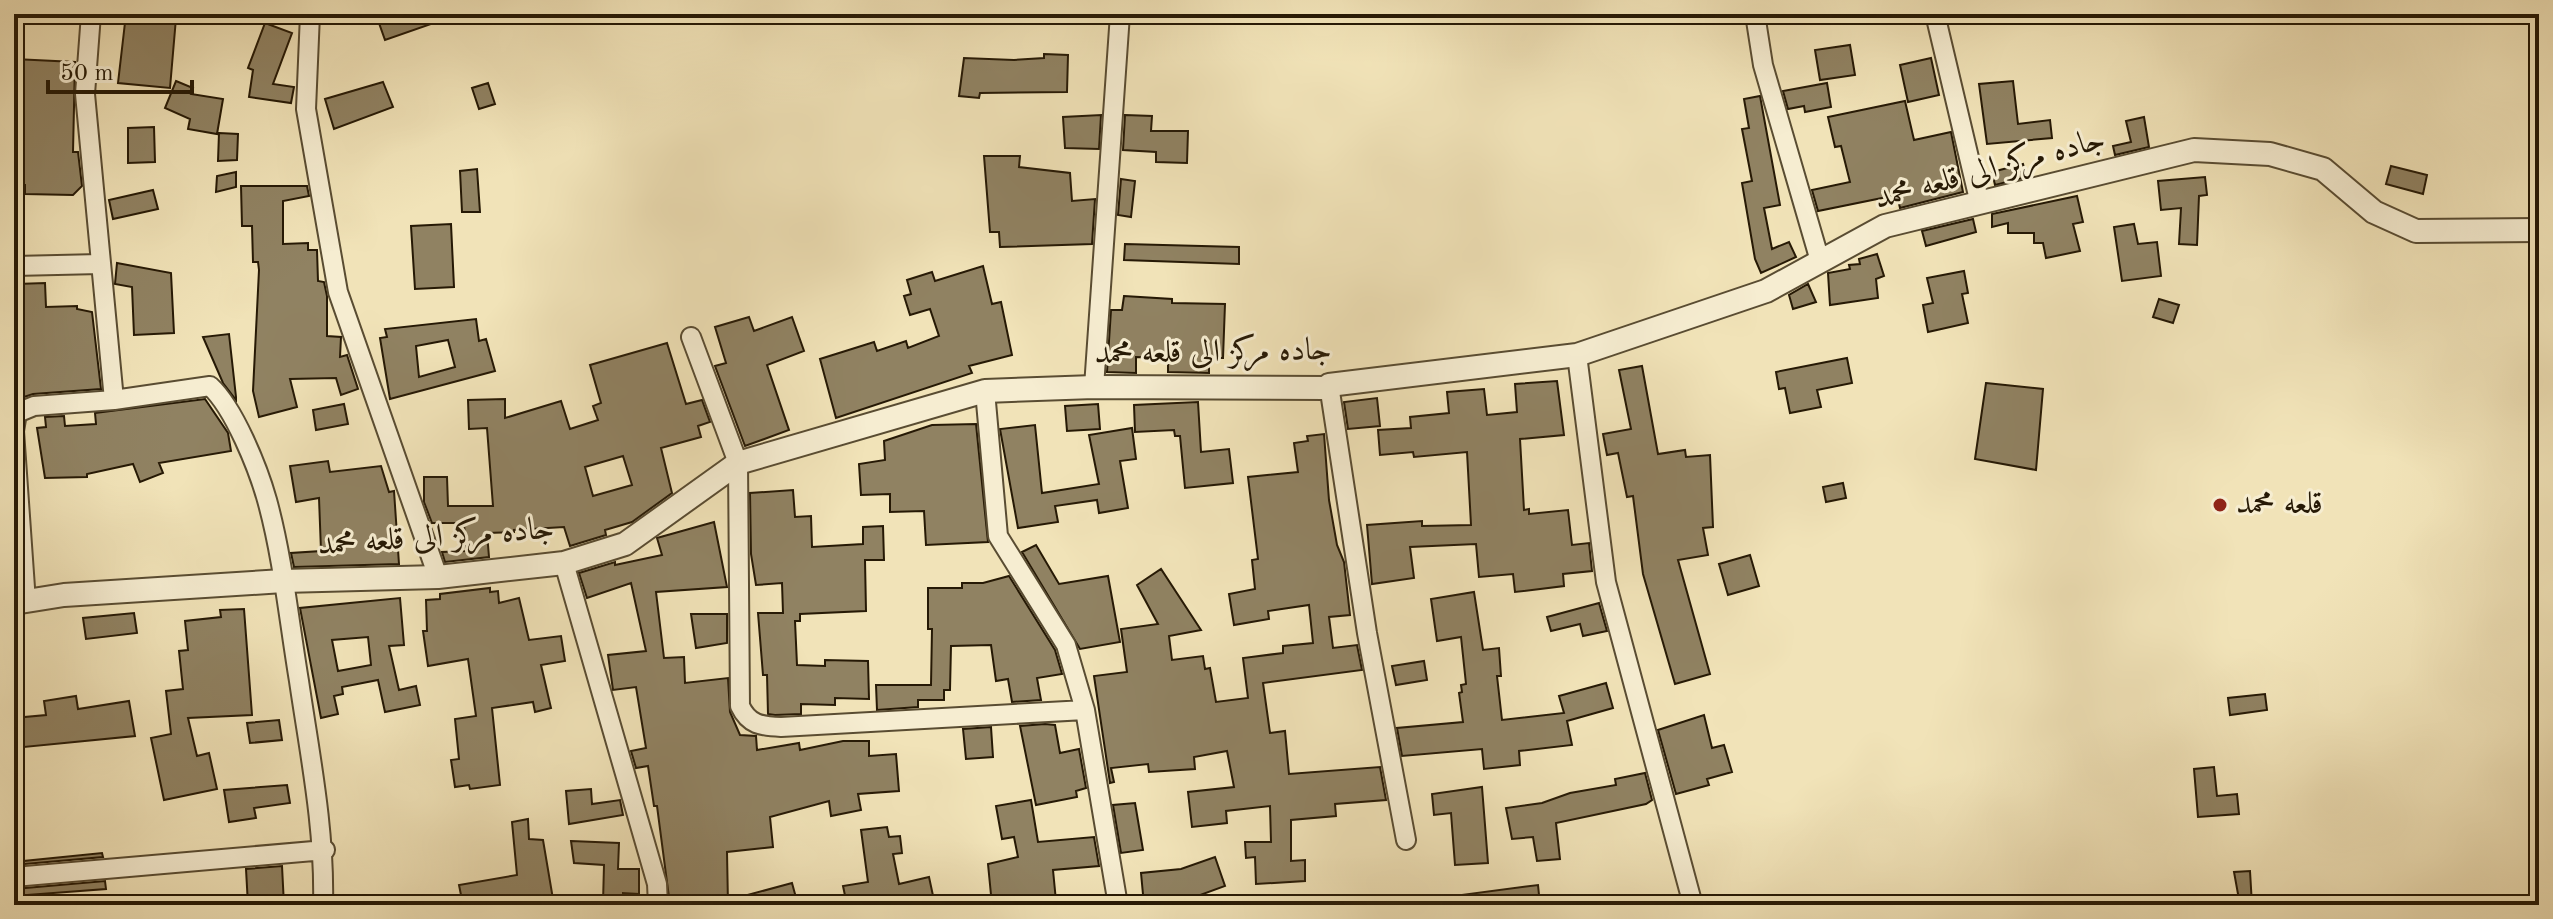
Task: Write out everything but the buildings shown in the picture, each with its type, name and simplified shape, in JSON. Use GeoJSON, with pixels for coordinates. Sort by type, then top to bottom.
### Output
{"type":"FeatureCollection","features":[{"type":"Feature","properties":{"kind":"street"},"geometry":{"type":"LineString","coordinates":[[91,14],[85,94],[114,400]]}},
{"type":"Feature","properties":{"kind":"street"},"geometry":{"type":"LineString","coordinates":[[310,14],[306,109],[338,292],[438,577]]}},
{"type":"Feature","properties":{"kind":"street"},"geometry":{"type":"LineString","coordinates":[[1094,387],[1120,14]]}},
{"type":"Feature","properties":{"kind":"street"},"geometry":{"type":"LineString","coordinates":[[1755,14],[1763,65],[1820,261]]}},
{"type":"Feature","properties":{"kind":"street"},"geometry":{"type":"LineString","coordinates":[[1935,14],[1980,204]]}},
{"type":"Feature","properties":{"kind":"street","name":"جاده مرکز الی قلعه محمد"},"geometry":{"type":"LineString","coordinates":[[20,602],[64,595],[283,581],[438,577],[564,563],[625,544],[738,463],[985,391],[1094,387],[1326,388],[1329,385],[1577,355],[1766,291],[1885,226],[2194,150],[2270,154],[2323,169],[2374,212],[2416,231],[2539,230]]}},
{"type":"Feature","properties":{"kind":"street"},"geometry":{"type":"LineString","coordinates":[[14,266],[100,264]]}},
{"type":"Feature","properties":{"kind":"street"},"geometry":{"type":"LineString","coordinates":[[691,337],[738,463],[740,706],[754,724],[781,727],[1085,710]]}},
{"type":"Feature","properties":{"kind":"street"},"geometry":{"type":"LineString","coordinates":[[1577,355],[1606,582],[1693,905]]}},
{"type":"Feature","properties":{"kind":"street"},"geometry":{"type":"LineString","coordinates":[[1329,385],[1367,633],[1406,840]]}},
{"type":"Feature","properties":{"kind":"street"},"geometry":{"type":"LineString","coordinates":[[20,602],[14,431],[17,413],[34,406],[114,400],[210,386],[220,395],[267,498],[325,850],[323,905]]}},
{"type":"Feature","properties":{"kind":"street"},"geometry":{"type":"LineString","coordinates":[[985,391],[998,536],[1066,645],[1085,710],[1118,905]]}},
{"type":"Feature","properties":{"kind":"street"},"geometry":{"type":"LineString","coordinates":[[564,563],[657,884],[658,905]]}},
{"type":"Feature","properties":{"kind":"street"},"geometry":{"type":"LineString","coordinates":[[14,877],[325,850]]}},
{"type":"Feature","properties":{"kind":"place","name":"قلعه محمد"},"geometry":{"type":"Point","coordinates":[2220,505]}}]}
